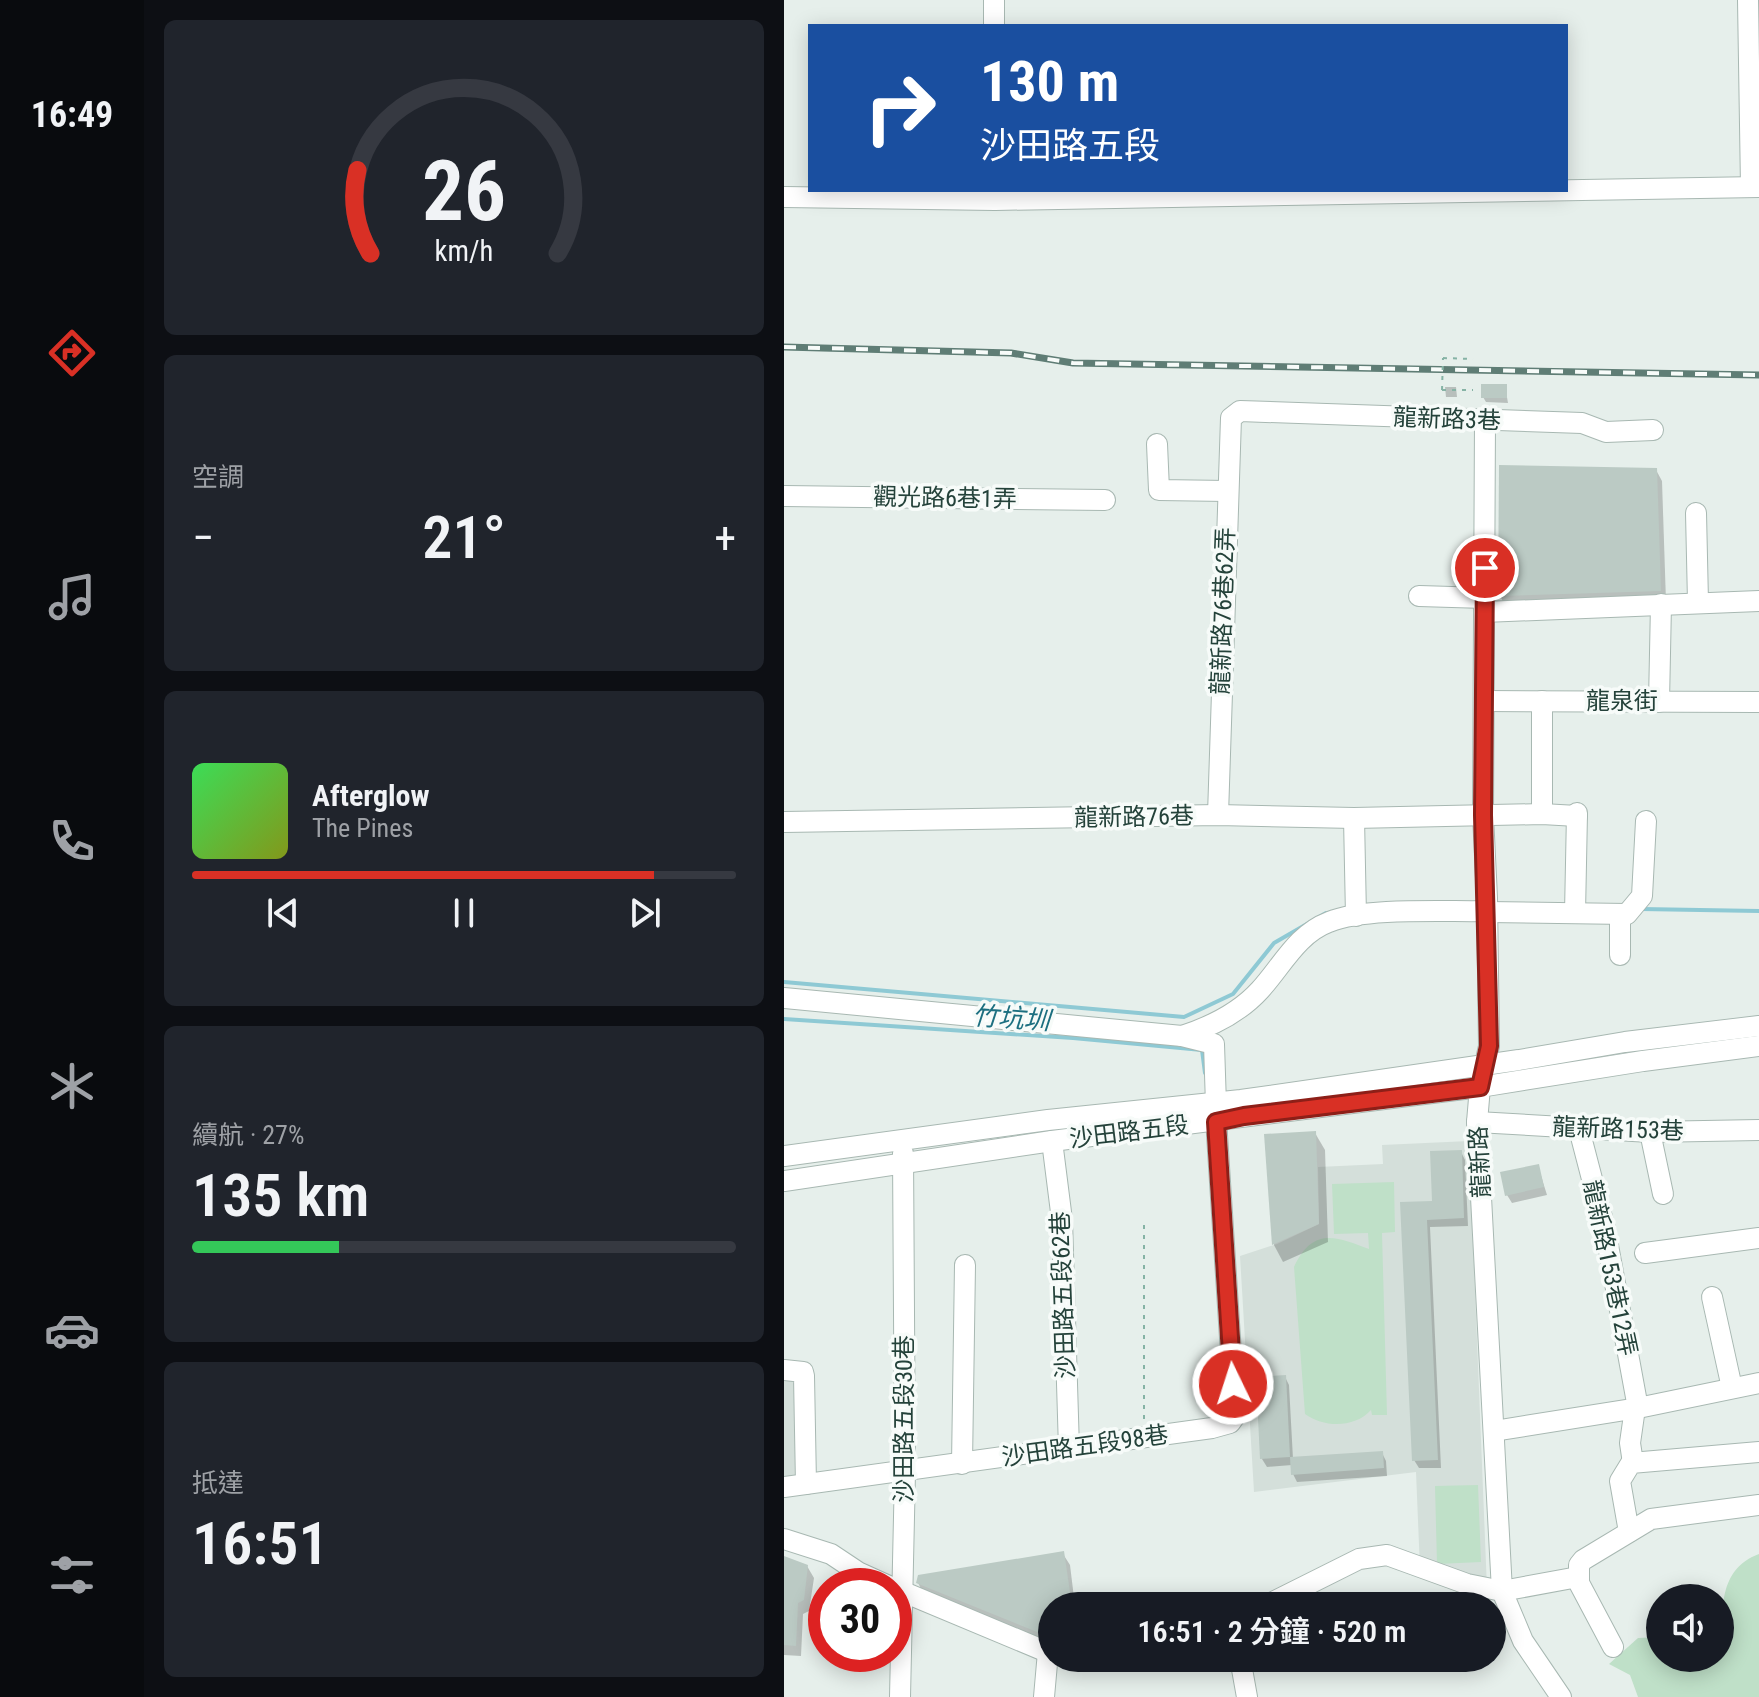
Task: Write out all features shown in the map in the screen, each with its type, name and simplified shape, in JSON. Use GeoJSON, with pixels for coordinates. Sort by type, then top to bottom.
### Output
{"type":"FeatureCollection","features":[{"type":"Feature","properties":{"kind":"street"},"geometry":{"type":"LineString","coordinates":[[994,0],[994,24]]}},
{"type":"Feature","properties":{"kind":"street"},"geometry":{"type":"LineString","coordinates":[[1568,189],[1755,187],[1748,0]]}},
{"type":"Feature","properties":{"kind":"street"},"geometry":{"type":"LineString","coordinates":[[784,197],[1280,192]]}},
{"type":"Feature","properties":{"kind":"street","name":"龍新路3巷"},"geometry":{"type":"LineString","coordinates":[[1240,411],[1582,423],[1606,432],[1653,430]]}},
{"type":"Feature","properties":{"kind":"street","name":"龍新路76巷62弄"},"geometry":{"type":"LineString","coordinates":[[1218,815],[1227,491],[1231,418],[1240,411]]}},
{"type":"Feature","properties":{"kind":"street","name":"龍新路"},"geometry":{"type":"LineString","coordinates":[[1485,421],[1483,815],[1489,1046],[1480,1087],[1477,1122],[1502,1591],[1523,1641],[1561,1697]]}},
{"type":"Feature","properties":{"kind":"street"},"geometry":{"type":"LineString","coordinates":[[1157,444],[1159,490],[1227,491]]}},
{"type":"Feature","properties":{"kind":"street","name":"觀光路6巷1弄"},"geometry":{"type":"LineString","coordinates":[[784,496],[1105,500]]}},
{"type":"Feature","properties":{"kind":"street"},"geometry":{"type":"LineString","coordinates":[[1696,513],[1698,602]]}},
{"type":"Feature","properties":{"kind":"street"},"geometry":{"type":"LineString","coordinates":[[1419,596],[1484,605],[1759,601]]}},
{"type":"Feature","properties":{"kind":"street"},"geometry":{"type":"LineString","coordinates":[[1659,702],[1661,604]]}},
{"type":"Feature","properties":{"kind":"street","name":"龍泉街"},"geometry":{"type":"LineString","coordinates":[[1484,701],[1759,702]]}},
{"type":"Feature","properties":{"kind":"street"},"geometry":{"type":"LineString","coordinates":[[1542,701],[1542,814]]}},
{"type":"Feature","properties":{"kind":"street","name":"龍新路76巷"},"geometry":{"type":"LineString","coordinates":[[784,822],[1218,815],[1354,818],[1577,815],[1575,909]]}},
{"type":"Feature","properties":{"kind":"street"},"geometry":{"type":"LineString","coordinates":[[1354,818],[1356,909]]}},
{"type":"Feature","properties":{"kind":"street"},"geometry":{"type":"LineString","coordinates":[[1620,955],[1627,910],[1642,896],[1646,821]]}},
{"type":"Feature","properties":{"kind":"street"},"geometry":{"type":"LineString","coordinates":[[1182,1036],[1212,1024],[1242,1006],[1310,932],[1356,909],[1487,907],[1627,910]]}},
{"type":"Feature","properties":{"kind":"street"},"geometry":{"type":"LineString","coordinates":[[784,998],[1182,1036],[1214,1044],[1216,1112]]}},
{"type":"Feature","properties":{"kind":"street","name":"沙田路五段"},"geometry":{"type":"LineString","coordinates":[[784,1181],[1052,1141],[1625,1042],[1759,1026]]}},
{"type":"Feature","properties":{"kind":"street","name":"沙田路五段"},"geometry":{"type":"LineString","coordinates":[[784,1156],[1048,1120],[1216,1112],[1244,1116],[1480,1087],[1759,1046]]}},
{"type":"Feature","properties":{"kind":"street","name":"沙田路五段98巷"},"geometry":{"type":"LineString","coordinates":[[784,1487],[1069,1449],[1230,1423],[1235,1416],[1216,1112]]}},
{"type":"Feature","properties":{"kind":"street","name":"龍新路153巷"},"geometry":{"type":"LineString","coordinates":[[1477,1122],[1650,1132],[1759,1130]]}},
{"type":"Feature","properties":{"kind":"street","name":"龍新路153巷12弄"},"geometry":{"type":"LineString","coordinates":[[1579,1129],[1605,1229],[1636,1408],[1630,1443],[1633,1463],[1620,1481],[1629,1532]]}},
{"type":"Feature","properties":{"kind":"street"},"geometry":{"type":"LineString","coordinates":[[1650,1132],[1663,1194]]}},
{"type":"Feature","properties":{"kind":"street","name":"沙田路五段30巷"},"geometry":{"type":"LineString","coordinates":[[897,1568],[905,1472],[902,1141]]}},
{"type":"Feature","properties":{"kind":"street","name":"沙田路五段62巷"},"geometry":{"type":"LineString","coordinates":[[1052,1141],[1062,1220],[1069,1449]]}},
{"type":"Feature","properties":{"kind":"street"},"geometry":{"type":"LineString","coordinates":[[1645,1253],[1759,1238]]}},
{"type":"Feature","properties":{"kind":"street"},"geometry":{"type":"LineString","coordinates":[[962,1464],[965,1265]]}},
{"type":"Feature","properties":{"kind":"street"},"geometry":{"type":"LineString","coordinates":[[1712,1297],[1732,1388]]}},
{"type":"Feature","properties":{"kind":"street"},"geometry":{"type":"LineString","coordinates":[[784,1370],[803,1372],[804,1376],[806,1484]]}},
{"type":"Feature","properties":{"kind":"street"},"geometry":{"type":"LineString","coordinates":[[1494,1431],[1636,1408],[1759,1383]]}},
{"type":"Feature","properties":{"kind":"street"},"geometry":{"type":"LineString","coordinates":[[1633,1463],[1759,1452]]}},
{"type":"Feature","properties":{"kind":"street"},"geometry":{"type":"LineString","coordinates":[[1613,1647],[1579,1583],[1579,1565],[1583,1560],[1651,1519],[1759,1505]]}},
{"type":"Feature","properties":{"kind":"street"},"geometry":{"type":"LineString","coordinates":[[784,1539],[831,1554],[852,1568]]}},
{"type":"Feature","properties":{"kind":"street"},"geometry":{"type":"LineString","coordinates":[[1293,1592],[1359,1559],[1387,1555],[1467,1584],[1502,1591],[1578,1577]]}},
{"type":"Feature","properties":{"kind":"street"},"geometry":{"type":"LineString","coordinates":[[912,1596],[1038,1648]]}},
{"type":"Feature","properties":{"kind":"street","name":"沙田路五段30巷"},"geometry":{"type":"LineString","coordinates":[[899,1672],[900,1697]]}},
{"type":"Feature","properties":{"kind":"street"},"geometry":{"type":"LineString","coordinates":[[1044,1697],[1047,1672]]}},
{"type":"Feature","properties":{"kind":"street"},"geometry":{"type":"LineString","coordinates":[[1243,1672],[1247,1697]]}},
{"type":"Feature","properties":{"kind":"path"},"geometry":{"type":"LineString","coordinates":[[1473,359],[1443,358],[1442,390],[1473,390]]}},
{"type":"Feature","properties":{"kind":"path"},"geometry":{"type":"LineString","coordinates":[[1144,1220],[1144,1438]]}},
{"type":"Feature","properties":{"kind":"shaded area"},"geometry":{"type":"Polygon","coordinates":[[[1469,1141],[1487,1589],[1420,1569],[1416,1472],[1254,1492],[1240,1256],[1277,1244],[1319,1224],[1318,1167],[1383,1164],[1382,1145],[1469,1141]]]}},
{"type":"Feature","properties":{"kind":"shaded area"},"geometry":{"type":"Polygon","coordinates":[[[784,1376],[804,1376],[806,1484],[784,1483],[784,1376]]]}},
{"type":"Feature","properties":{"kind":"green space"},"geometry":{"type":"Polygon","coordinates":[[[1394,1182],[1395,1232],[1382,1233],[1387,1415],[1372,1415],[1371,1410],[1348,1423],[1321,1422],[1305,1414],[1294,1267],[1309,1245],[1318,1240],[1336,1239],[1369,1249],[1368,1233],[1334,1234],[1332,1184],[1394,1182]]]}},
{"type":"Feature","properties":{"kind":"green space"},"geometry":{"type":"Polygon","coordinates":[[[1478,1485],[1481,1562],[1437,1564],[1435,1486],[1478,1485]]]}},
{"type":"Feature","properties":{"kind":"green space"},"geometry":{"type":"Polygon","coordinates":[[[1759,1554],[1759,1697],[1638,1697],[1630,1675],[1609,1664],[1638,1638],[1646,1638],[1646,1672],[1734,1672],[1734,1584],[1728,1584],[1746,1561],[1759,1554]]]}},
{"type":"Feature","properties":{"kind":"building"},"geometry":{"type":"Polygon","coordinates":[[[1481,384],[1507,384],[1507,398],[1481,398],[1481,384]]]}},
{"type":"Feature","properties":{"kind":"building"},"geometry":{"type":"Polygon","coordinates":[[[1499,465],[1657,468],[1661,591],[1498,596],[1499,465]]]}},
{"type":"Feature","properties":{"kind":"building"},"geometry":{"type":"Polygon","coordinates":[[[1316,1131],[1319,1224],[1272,1245],[1264,1134],[1316,1131]]]}},
{"type":"Feature","properties":{"kind":"building"},"geometry":{"type":"Polygon","coordinates":[[[1462,1150],[1464,1218],[1427,1220],[1438,1460],[1412,1461],[1400,1202],[1432,1201],[1430,1151],[1462,1150]]]}},
{"type":"Feature","properties":{"kind":"building"},"geometry":{"type":"Polygon","coordinates":[[[1539,1164],[1544,1187],[1505,1196],[1500,1172],[1539,1164]]]}},
{"type":"Feature","properties":{"kind":"building"},"geometry":{"type":"Polygon","coordinates":[[[1286,1375],[1290,1457],[1260,1459],[1256,1377],[1286,1375]]]}},
{"type":"Feature","properties":{"kind":"building"},"geometry":{"type":"Polygon","coordinates":[[[1383,1451],[1384,1468],[1291,1475],[1290,1457],[1383,1451]]]}},
{"type":"Feature","properties":{"kind":"building"},"geometry":{"type":"Polygon","coordinates":[[[1064,1551],[1070,1592],[1038,1592],[1038,1632],[916,1583],[918,1575],[1064,1551]]]}},
{"type":"Feature","properties":{"kind":"building"},"geometry":{"type":"Polygon","coordinates":[[[784,1556],[808,1565],[804,1600],[798,1603],[796,1646],[784,1645],[784,1556]]]}},
{"type":"Feature","properties":{"kind":"waterway"},"geometry":{"type":"LineString","coordinates":[[1641,909],[1759,911]]}},
{"type":"Feature","properties":{"kind":"waterway"},"geometry":{"type":"LineString","coordinates":[[784,982],[1184,1017],[1233,994],[1274,943],[1326,913]]}},
{"type":"Feature","properties":{"kind":"waterway","name":"竹坑圳"},"geometry":{"type":"LineString","coordinates":[[784,1019],[1073,1038],[1202,1050],[1205,1073]]}},
{"type":"Feature","properties":{"kind":"railway"},"geometry":{"type":"LineString","coordinates":[[784,347],[1011,353],[1073,363],[1759,375]]}},
{"type":"Feature","properties":{"kind":"route"},"geometry":{"type":"LineString","coordinates":[[1233,1384],[1216,1122],[1480,1087],[1489,1046],[1483,815],[1485,568]]}}]}
